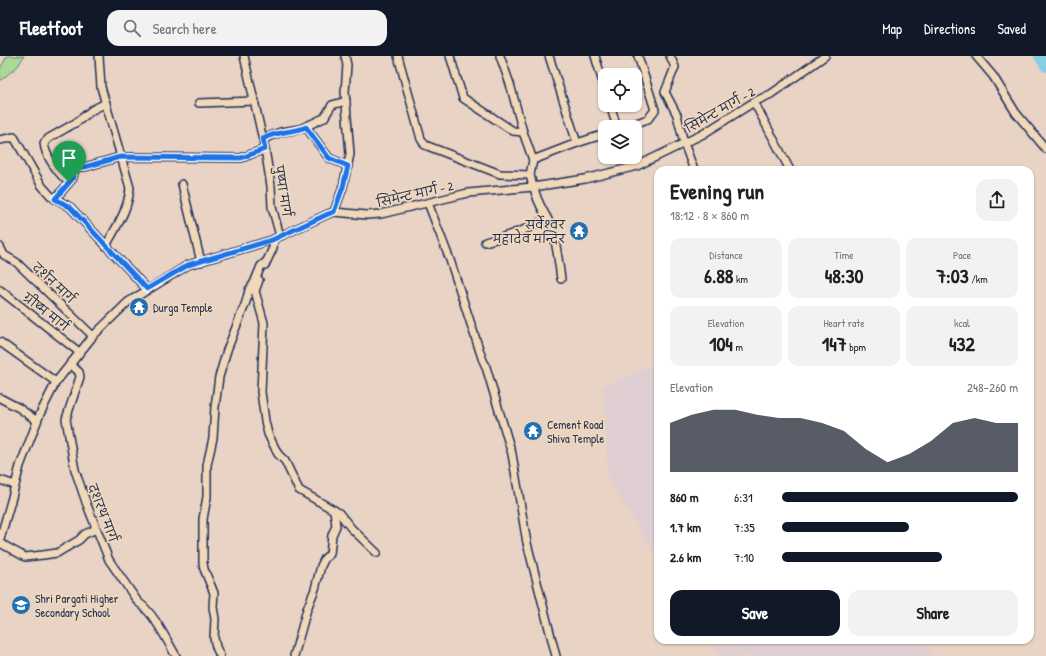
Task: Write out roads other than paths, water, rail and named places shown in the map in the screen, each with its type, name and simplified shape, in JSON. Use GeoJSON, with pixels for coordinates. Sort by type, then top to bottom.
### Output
{"type":"FeatureCollection","features":[{"type":"Feature","properties":{"kind":"street"},"geometry":{"type":"LineString","coordinates":[[98,56],[101,87],[130,188],[129,201],[125,211],[106,246]]}},
{"type":"Feature","properties":{"kind":"street","name":"पुष्पा मार्ग"},"geometry":{"type":"LineString","coordinates":[[244,56],[265,149],[277,237]]}},
{"type":"Feature","properties":{"kind":"street"},"geometry":{"type":"LineString","coordinates":[[334,212],[343,187],[350,154],[346,101],[345,56]]}},
{"type":"Feature","properties":{"kind":"street"},"geometry":{"type":"LineString","coordinates":[[398,56],[421,139],[425,145],[500,174],[530,175]]}},
{"type":"Feature","properties":{"kind":"street"},"geometry":{"type":"LineString","coordinates":[[450,56],[463,98],[513,131],[523,132]]}},
{"type":"Feature","properties":{"kind":"street"},"geometry":{"type":"LineString","coordinates":[[500,56],[533,160],[530,175],[536,196],[552,228],[561,278]]}},
{"type":"Feature","properties":{"kind":"street"},"geometry":{"type":"LineString","coordinates":[[549,56],[577,144]]}},
{"type":"Feature","properties":{"kind":"street"},"geometry":{"type":"LineString","coordinates":[[595,56],[599,68]]}},
{"type":"Feature","properties":{"kind":"street"},"geometry":{"type":"LineString","coordinates":[[638,56],[655,110],[648,119],[642,121]]}},
{"type":"Feature","properties":{"kind":"street"},"geometry":{"type":"LineString","coordinates":[[670,56],[675,67],[664,92],[677,115],[684,143],[693,166]]}},
{"type":"Feature","properties":{"kind":"street","name":"सिमेन्ट मार्ग - 2"},"geometry":{"type":"LineString","coordinates":[[0,540],[20,466],[37,421],[56,382],[93,336],[128,302],[147,289],[188,265],[277,237],[334,212],[367,216],[381,214],[468,193],[534,187],[585,179],[637,166],[704,134],[754,102],[771,94],[825,56]]}},
{"type":"Feature","properties":{"kind":"street"},"geometry":{"type":"LineString","coordinates":[[976,56],[993,76],[1016,113],[1046,149]]}},
{"type":"Feature","properties":{"kind":"street"},"geometry":{"type":"LineString","coordinates":[[199,103],[255,101]]}},
{"type":"Feature","properties":{"kind":"street"},"geometry":{"type":"LineString","coordinates":[[263,139],[281,132],[306,127],[324,118],[332,105],[346,101]]}},
{"type":"Feature","properties":{"kind":"street"},"geometry":{"type":"LineString","coordinates":[[754,102],[788,166]]}},
{"type":"Feature","properties":{"kind":"street"},"geometry":{"type":"LineString","coordinates":[[69,182],[61,175],[53,162],[48,158],[44,143],[49,138],[77,122],[92,110],[106,103]]}},
{"type":"Feature","properties":{"kind":"street"},"geometry":{"type":"LineString","coordinates":[[306,127],[329,158],[348,166]]}},
{"type":"Feature","properties":{"kind":"street"},"geometry":{"type":"LineString","coordinates":[[533,160],[598,136]]}},
{"type":"Feature","properties":{"kind":"street"},"geometry":{"type":"LineString","coordinates":[[0,140],[14,137],[42,186],[51,196],[70,207],[147,289]]}},
{"type":"Feature","properties":{"kind":"street"},"geometry":{"type":"LineString","coordinates":[[55,199],[73,178],[74,171],[78,167],[85,167],[120,157],[241,158],[265,149]]}},
{"type":"Feature","properties":{"kind":"street"},"geometry":{"type":"LineString","coordinates":[[182,184],[201,262]]}},
{"type":"Feature","properties":{"kind":"street"},"geometry":{"type":"LineString","coordinates":[[428,203],[450,260],[486,367],[512,454],[527,543],[556,656]]}},
{"type":"Feature","properties":{"kind":"street"},"geometry":{"type":"LineString","coordinates":[[485,242],[528,228],[538,224],[546,218]]}},
{"type":"Feature","properties":{"kind":"street"},"geometry":{"type":"LineString","coordinates":[[277,237],[255,291],[264,323],[261,392],[266,427],[278,454],[285,461],[298,490],[339,513],[351,528],[378,553]]}},
{"type":"Feature","properties":{"kind":"street","name":"दर्शन मार्ग"},"geometry":{"type":"LineString","coordinates":[[0,247],[4,255],[16,262],[93,336]]}},
{"type":"Feature","properties":{"kind":"street"},"geometry":{"type":"LineString","coordinates":[[220,656],[214,638],[214,593],[203,563],[203,518],[207,497],[207,465],[213,438],[215,407],[221,368],[230,340],[246,302],[249,290],[254,283],[261,266],[266,262]]}},
{"type":"Feature","properties":{"kind":"street","name":"ग्रीष्म मार्ग"},"geometry":{"type":"LineString","coordinates":[[0,290],[79,352]]}},
{"type":"Feature","properties":{"kind":"street"},"geometry":{"type":"LineString","coordinates":[[0,342],[56,382]]}},
{"type":"Feature","properties":{"kind":"street","name":"दशरथ मार्ग"},"geometry":{"type":"LineString","coordinates":[[70,364],[79,372],[80,377],[66,419],[75,470],[95,527],[109,560],[138,602],[144,606],[159,627],[176,656]]}},
{"type":"Feature","properties":{"kind":"street"},"geometry":{"type":"LineString","coordinates":[[0,398],[19,408],[37,421]]}},
{"type":"Feature","properties":{"kind":"street"},"geometry":{"type":"LineString","coordinates":[[0,480],[15,485]]}},
{"type":"Feature","properties":{"kind":"street"},"geometry":{"type":"LineString","coordinates":[[294,656],[321,566],[325,558],[330,554],[332,535],[336,526],[334,510]]}},
{"type":"Feature","properties":{"kind":"street"},"geometry":{"type":"LineString","coordinates":[[0,543],[25,557],[57,553],[79,540],[85,534],[94,530],[95,527]]}},
{"type":"Feature","properties":{"kind":"waterway"},"geometry":{"type":"LineString","coordinates":[[1039,56],[1046,67]]}},
{"type":"Feature","properties":{"kind":"place","name":"सर्वेश्वर महादेव मन्दिर"},"geometry":{"type":"Point","coordinates":[579,231]}},
{"type":"Feature","properties":{"kind":"place","name":"Durga Temple"},"geometry":{"type":"Point","coordinates":[139,307]}},
{"type":"Feature","properties":{"kind":"place","name":"Cement Road Shiva Temple"},"geometry":{"type":"Point","coordinates":[533,431]}},
{"type":"Feature","properties":{"kind":"place","name":"Shri Pargati Higher Secondary School"},"geometry":{"type":"Point","coordinates":[21,605]}}]}
